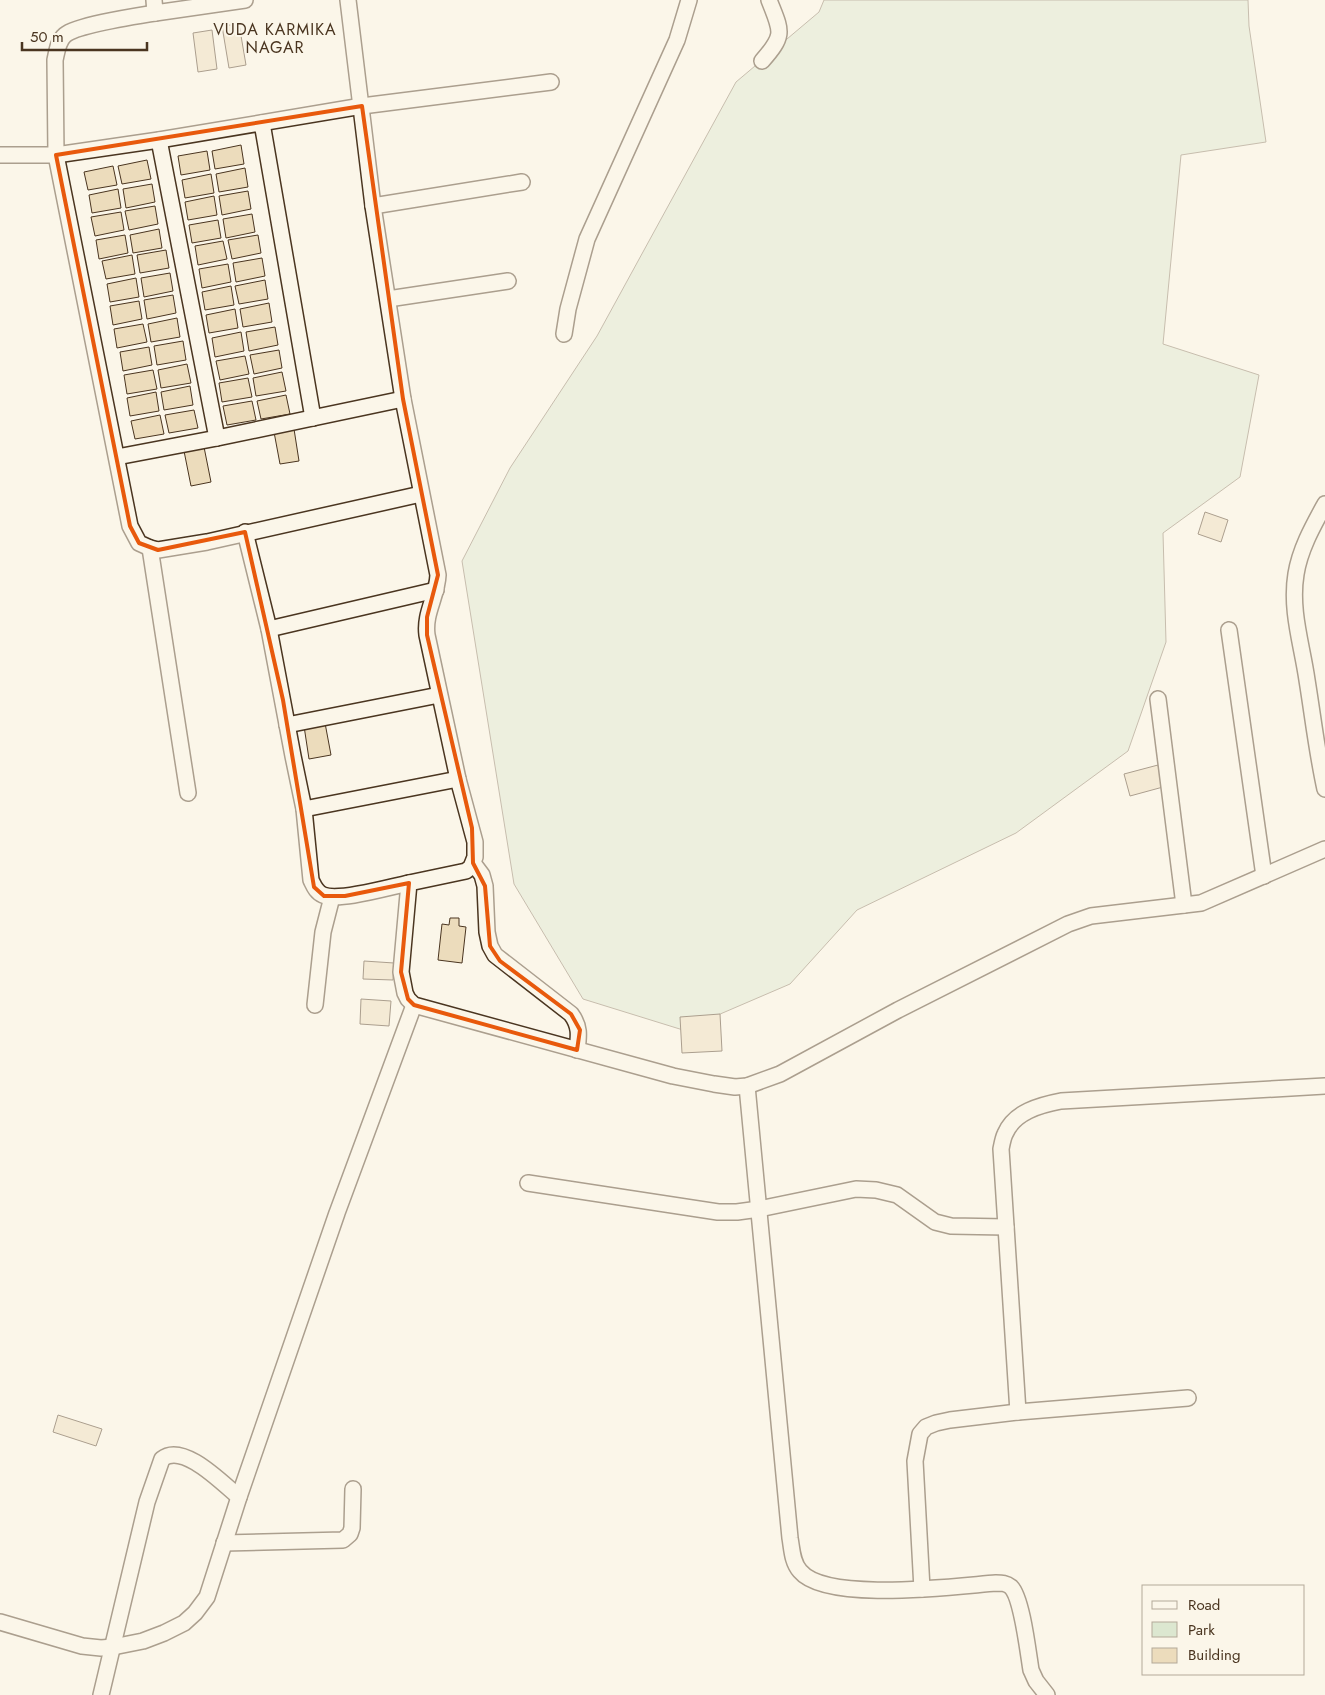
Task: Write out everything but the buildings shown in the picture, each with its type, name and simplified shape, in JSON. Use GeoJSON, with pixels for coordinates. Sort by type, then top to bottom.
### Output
{"type":"FeatureCollection","features":[{"type":"Feature","properties":{"kind":"street"},"geometry":{"type":"LineString","coordinates":[[245,0],[154,6],[112,21],[72,31],[64,35],[57,48],[55,60],[56,155],[130,526],[139,543],[158,550],[207,542],[421,494]]}},
{"type":"Feature","properties":{"kind":"street"},"geometry":{"type":"LineString","coordinates":[[245,532],[269,629],[304,809],[311,880],[318,892],[324,896],[345,896],[461,873],[471,867],[475,857],[475,842],[458,779],[439,695],[426,625],[429,609],[436,590],[437,565],[403,399],[373,206],[348,0]]}},
{"type":"Feature","properties":{"kind":"street"},"geometry":{"type":"LineString","coordinates":[[564,334],[568,310],[588,239],[677,40],[689,0]]}},
{"type":"Feature","properties":{"kind":"street"},"geometry":{"type":"LineString","coordinates":[[762,61],[774,48],[780,35],[769,0]]}},
{"type":"Feature","properties":{"kind":"street"},"geometry":{"type":"LineString","coordinates":[[0,155],[56,155],[362,106],[550,82]]}},
{"type":"Feature","properties":{"kind":"street"},"geometry":{"type":"LineString","coordinates":[[262,123],[313,418]]}},
{"type":"Feature","properties":{"kind":"street"},"geometry":{"type":"LineString","coordinates":[[159,140],[217,438]]}},
{"type":"Feature","properties":{"kind":"street"},"geometry":{"type":"LineString","coordinates":[[373,206],[522,182]]}},
{"type":"Feature","properties":{"kind":"street"},"geometry":{"type":"LineString","coordinates":[[388,299],[508,281]]}},
{"type":"Feature","properties":{"kind":"street"},"geometry":{"type":"LineString","coordinates":[[117,457],[403,399]]}},
{"type":"Feature","properties":{"kind":"street"},"geometry":{"type":"LineString","coordinates":[[1325,504],[1301,555],[1294,591],[1297,632],[1307,678],[1325,789]]}},
{"type":"Feature","properties":{"kind":"street"},"geometry":{"type":"LineString","coordinates":[[150,548],[188,793]]}},
{"type":"Feature","properties":{"kind":"street"},"geometry":{"type":"LineString","coordinates":[[269,629],[436,590]]}},
{"type":"Feature","properties":{"kind":"street"},"geometry":{"type":"LineString","coordinates":[[1228,630],[1264,876]]}},
{"type":"Feature","properties":{"kind":"street"},"geometry":{"type":"LineString","coordinates":[[287,725],[439,695]]}},
{"type":"Feature","properties":{"kind":"street"},"geometry":{"type":"LineString","coordinates":[[1158,698],[1184,905]]}},
{"type":"Feature","properties":{"kind":"street"},"geometry":{"type":"LineString","coordinates":[[304,809],[458,779]]}},
{"type":"Feature","properties":{"kind":"street"},"geometry":{"type":"LineString","coordinates":[[408,883],[401,972],[405,993],[414,1005],[673,1076],[735,1087],[747,1086],[780,1074],[898,1010],[1068,924],[1091,916],[1201,903],[1325,849]]}},
{"type":"Feature","properties":{"kind":"street"},"geometry":{"type":"LineString","coordinates":[[473,863],[482,875],[485,886],[487,932],[492,951],[500,961],[571,1014],[578,1023],[580,1030],[577,1050]]}},
{"type":"Feature","properties":{"kind":"street"},"geometry":{"type":"LineString","coordinates":[[315,1004],[323,932],[332,897]]}},
{"type":"Feature","properties":{"kind":"street"},"geometry":{"type":"LineString","coordinates":[[0,1622],[82,1646],[112,1647],[143,1641],[184,1623],[207,1597],[239,1497],[337,1213],[414,1005]]}},
{"type":"Feature","properties":{"kind":"street"},"geometry":{"type":"LineString","coordinates":[[747,1086],[790,1538],[794,1561],[799,1571],[817,1583],[857,1590],[1005,1584],[1012,1588],[1018,1599],[1032,1670],[1036,1681],[1047,1695]]}},
{"type":"Feature","properties":{"kind":"street"},"geometry":{"type":"LineString","coordinates":[[1018,1412],[1001,1149],[1005,1133],[1014,1120],[1042,1105],[1061,1101],[1325,1086]]}},
{"type":"Feature","properties":{"kind":"street"},"geometry":{"type":"LineString","coordinates":[[528,1183],[718,1212],[759,1209],[856,1189],[876,1190],[897,1195],[935,1222],[951,1226],[1006,1227]]}},
{"type":"Feature","properties":{"kind":"street"},"geometry":{"type":"LineString","coordinates":[[922,1588],[915,1461],[920,1434],[926,1427],[936,1423],[1018,1412],[1188,1398]]}},
{"type":"Feature","properties":{"kind":"street"},"geometry":{"type":"LineString","coordinates":[[101,1695],[147,1502],[162,1459],[172,1454],[192,1460],[239,1497]]}},
{"type":"Feature","properties":{"kind":"street"},"geometry":{"type":"LineString","coordinates":[[224,1543],[343,1540],[350,1534],[352,1528],[353,1489]]}},
{"type":"Feature","properties":{"kind":"highlighted area"},"geometry":{"type":"Polygon","coordinates":[[[362,106],[403,399],[438,575],[427,617],[427,635],[472,828],[473,863],[485,886],[490,946],[500,961],[571,1014],[580,1030],[577,1050],[414,1005],[408,999],[401,972],[409,883],[345,896],[324,896],[314,887],[283,700],[245,532],[158,550],[139,543],[130,526],[56,155],[362,106]]]}},
{"type":"Feature","properties":{"kind":"green space"},"geometry":{"type":"Polygon","coordinates":[[[824,0],[1248,0],[1249,26],[1266,142],[1181,155],[1163,344],[1259,375],[1240,477],[1163,533],[1166,642],[1128,751],[1016,833],[857,910],[790,984],[683,1030],[583,999],[514,884],[462,561],[510,468],[597,336],[736,82],[819,12],[824,0]]]}},
{"type":"Feature","properties":{"kind":"district","name":"VUDA KARMIKA NAGAR"},"geometry":{"type":"Point","coordinates":[275,38]}}]}
